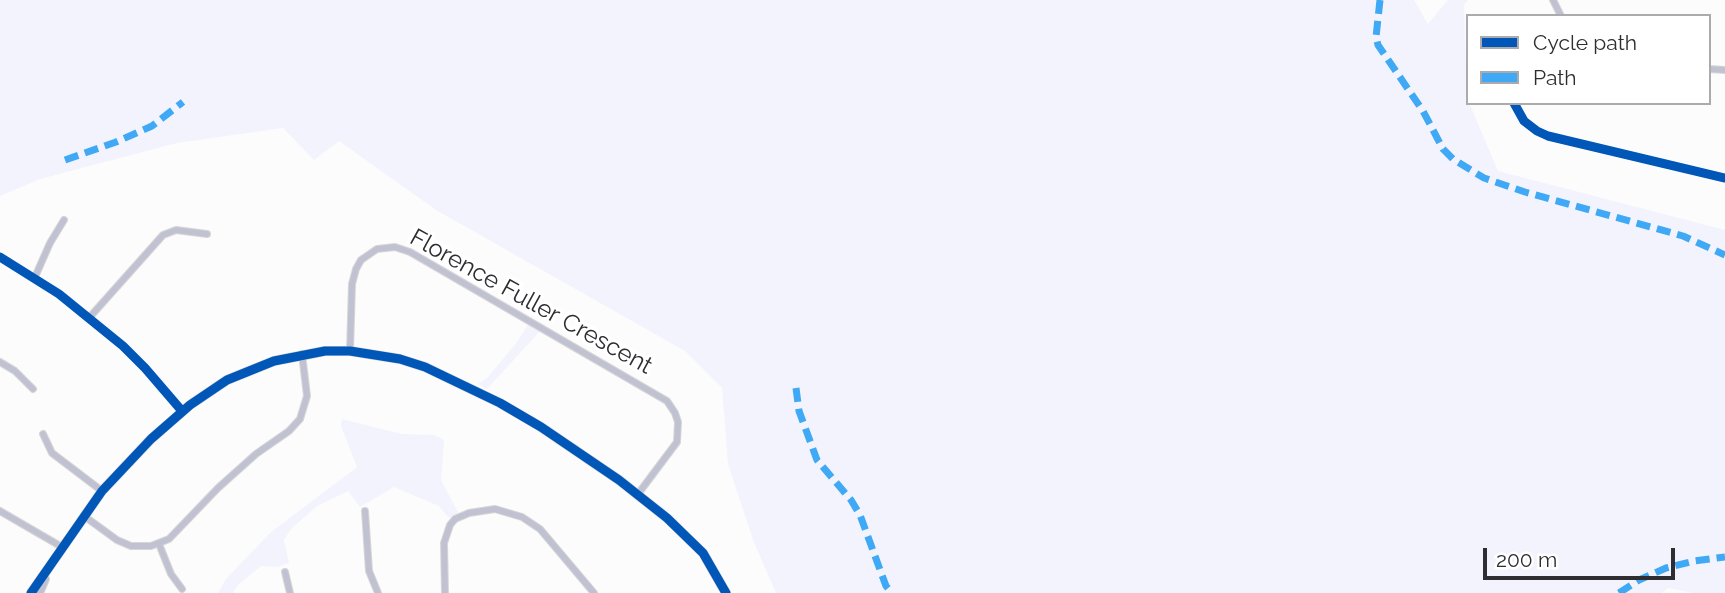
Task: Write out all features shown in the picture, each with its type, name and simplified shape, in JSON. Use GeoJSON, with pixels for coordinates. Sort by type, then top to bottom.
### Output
{"type":"FeatureCollection","features":[{"type":"Feature","properties":{"kind":"street"},"geometry":{"type":"LineString","coordinates":[[1515,105],[1524,121],[1548,136],[1725,178]]}},
{"type":"Feature","properties":{"kind":"street"},"geometry":{"type":"LineString","coordinates":[[35,277],[64,220]]}},
{"type":"Feature","properties":{"kind":"street"},"geometry":{"type":"LineString","coordinates":[[89,317],[163,235],[176,230],[207,234]]}},
{"type":"Feature","properties":{"kind":"street","name":"Florence Fuller Crescent"},"geometry":{"type":"LineString","coordinates":[[350,351],[352,284],[361,260],[377,248],[395,247],[410,252],[667,401],[678,422],[677,442],[638,494]]}},
{"type":"Feature","properties":{"kind":"street"},"geometry":{"type":"LineString","coordinates":[[0,257],[35,277],[89,317],[130,352],[182,411]]}},
{"type":"Feature","properties":{"kind":"street"},"geometry":{"type":"LineString","coordinates":[[31,593],[102,491],[141,449],[182,411],[206,393],[250,369],[302,354],[350,351],[400,359],[425,367],[465,385],[541,427],[638,494],[688,537],[716,572],[726,593]]}},
{"type":"Feature","properties":{"kind":"street"},"geometry":{"type":"LineString","coordinates":[[84,516],[112,537],[143,547],[159,544],[178,532],[218,488],[256,454],[293,428],[300,419],[307,396],[302,354]]}},
{"type":"Feature","properties":{"kind":"street"},"geometry":{"type":"LineString","coordinates":[[0,362],[15,371],[33,389]]}},
{"type":"Feature","properties":{"kind":"street"},"geometry":{"type":"LineString","coordinates":[[43,434],[52,453],[102,491]]}},
{"type":"Feature","properties":{"kind":"street"},"geometry":{"type":"LineString","coordinates":[[445,593],[444,543],[450,525],[455,519],[469,513],[495,509],[522,517],[540,529],[594,593]]}},
{"type":"Feature","properties":{"kind":"street"},"geometry":{"type":"LineString","coordinates":[[0,511],[62,547]]}},
{"type":"Feature","properties":{"kind":"street"},"geometry":{"type":"LineString","coordinates":[[365,511],[369,571],[378,593]]}},
{"type":"Feature","properties":{"kind":"street"},"geometry":{"type":"LineString","coordinates":[[159,544],[171,574],[182,589]]}},
{"type":"Feature","properties":{"kind":"street"},"geometry":{"type":"LineString","coordinates":[[39,593],[50,566]]}},
{"type":"Feature","properties":{"kind":"street"},"geometry":{"type":"LineString","coordinates":[[285,572],[290,593]]}},
{"type":"Feature","properties":{"kind":"shaded area"},"geometry":{"type":"Polygon","coordinates":[[[0,0],[1414,0],[1428,24],[1448,0],[1468,0],[1464,5],[1466,105],[1470,105],[1498,171],[1725,230],[1725,593],[1693,593],[1668,588],[1662,593],[776,593],[753,540],[728,464],[722,388],[685,351],[436,210],[339,141],[314,160],[283,128],[177,143],[40,179],[0,196],[0,0]]]}},
{"type":"Feature","properties":{"kind":"shaded area"},"geometry":{"type":"Polygon","coordinates":[[[528,325],[540,331],[487,389],[478,384],[488,377],[528,325]]]}},
{"type":"Feature","properties":{"kind":"shaded area"},"geometry":{"type":"Polygon","coordinates":[[[342,419],[402,434],[434,435],[444,440],[441,480],[459,514],[449,518],[439,506],[394,487],[360,507],[348,491],[317,506],[291,529],[284,540],[289,563],[277,567],[261,566],[238,585],[233,593],[218,593],[226,579],[270,533],[357,467],[341,426],[342,419]]]}},
{"type":"Feature","properties":{"kind":"marked path"},"geometry":{"type":"LineString","coordinates":[[1380,0],[1376,37],[1378,45],[1423,111],[1443,149],[1453,159],[1484,178],[1683,236],[1725,255]]}},
{"type":"Feature","properties":{"kind":"marked path"},"geometry":{"type":"LineString","coordinates":[[65,160],[152,126],[183,102]]}},
{"type":"Feature","properties":{"kind":"marked path"},"geometry":{"type":"LineString","coordinates":[[796,388],[799,411],[817,460],[851,500],[860,515],[886,586],[892,593]]}},
{"type":"Feature","properties":{"kind":"marked path"},"geometry":{"type":"LineString","coordinates":[[1619,593],[1666,568],[1725,557]]}},
{"type":"Feature","properties":{"kind":"cycle path"},"geometry":{"type":"LineString","coordinates":[[1515,105],[1524,121],[1548,136],[1725,178]]}},
{"type":"Feature","properties":{"kind":"cycle path"},"geometry":{"type":"LineString","coordinates":[[0,257],[59,294],[123,346],[182,411]]}},
{"type":"Feature","properties":{"kind":"cycle path"},"geometry":{"type":"LineString","coordinates":[[31,593],[102,491],[151,439],[190,405],[227,380],[274,361],[325,351],[350,351],[400,359],[425,367],[500,403],[541,427],[619,480],[667,518],[703,553],[726,593]]}}]}
